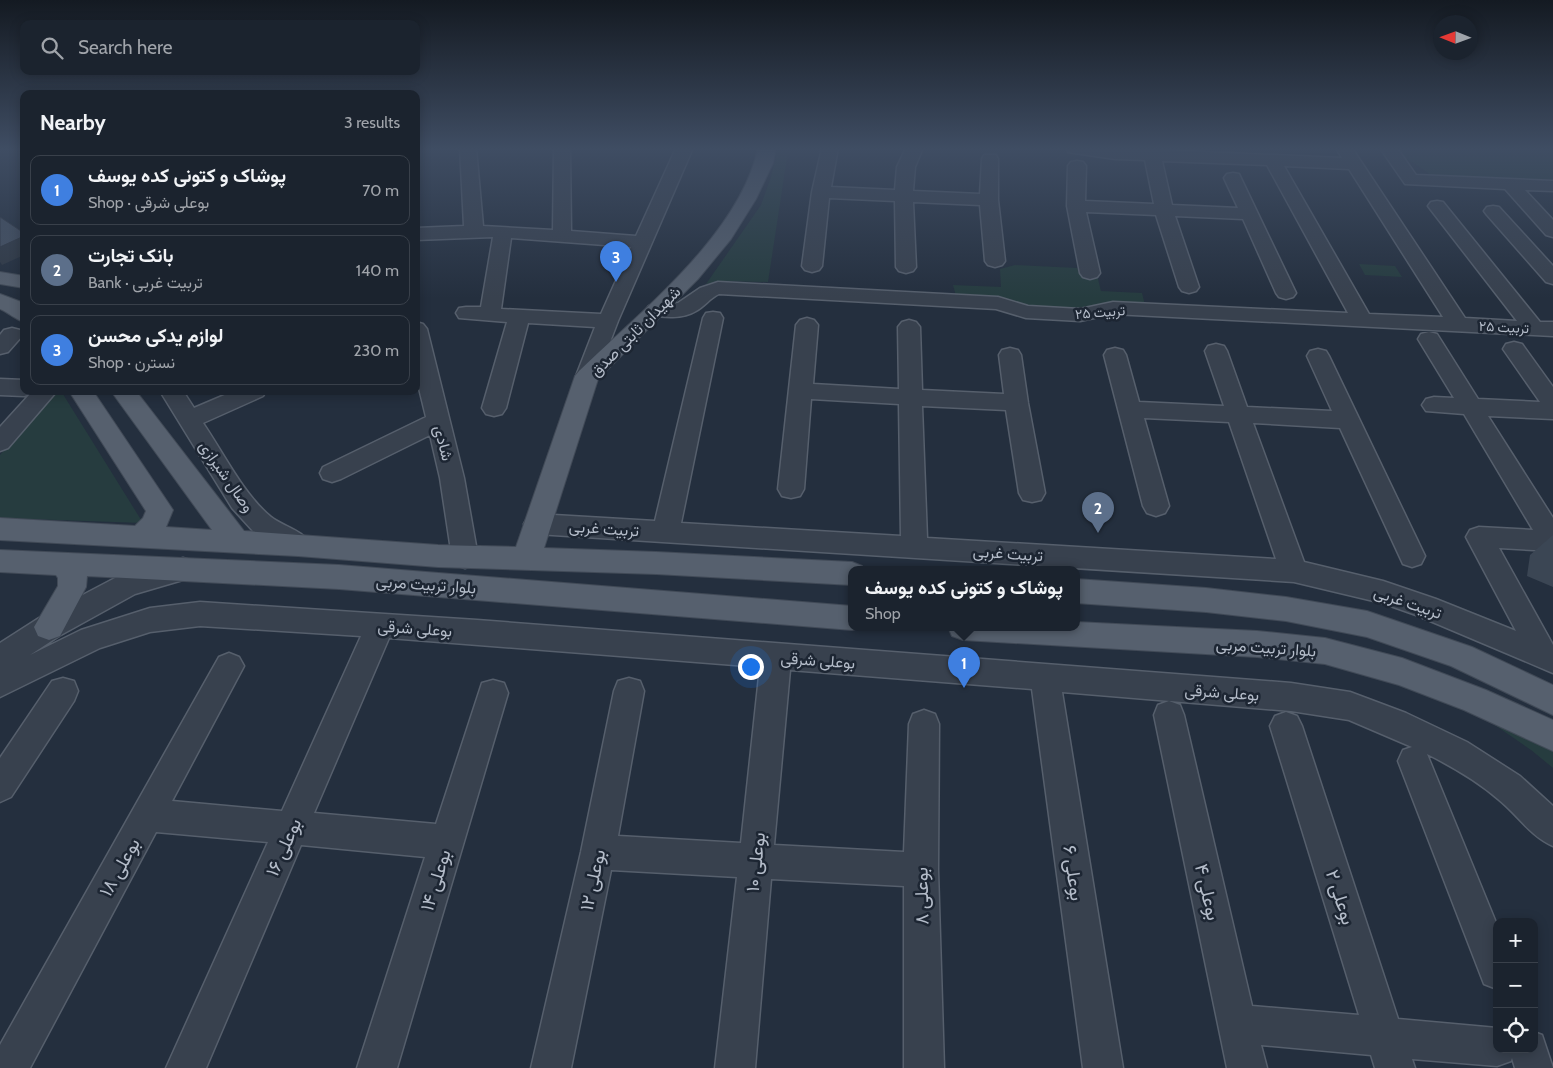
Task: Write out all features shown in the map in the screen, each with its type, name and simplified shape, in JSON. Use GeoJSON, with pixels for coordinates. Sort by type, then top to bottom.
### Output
{"type":"FeatureCollection","features":[{"type":"Feature","properties":{"kind":"main road","name":"شهیدان ثابتی صدق"},"geometry":{"type":"LineString","coordinates":[[526,559],[587,376],[691,275],[724,235],[749,198]]}},
{"type":"Feature","properties":{"kind":"main road"},"geometry":{"type":"LineString","coordinates":[[0,301],[20,311]]}},
{"type":"Feature","properties":{"kind":"main road"},"geometry":{"type":"LineString","coordinates":[[90,395],[160,510],[163,523],[170,530],[195,529],[206,520],[210,510]]}},
{"type":"Feature","properties":{"kind":"main road"},"geometry":{"type":"LineString","coordinates":[[126,395],[210,510],[237,542]]}},
{"type":"Feature","properties":{"kind":"main road"},"geometry":{"type":"LineString","coordinates":[[141,537],[154,524],[160,510]]}},
{"type":"Feature","properties":{"kind":"main road","name":"بلوار تربیت مربی"},"geometry":{"type":"LineString","coordinates":[[0,529],[298,545],[465,558],[526,559],[844,574]]}},
{"type":"Feature","properties":{"kind":"main road","name":"بلوار تربیت مربی"},"geometry":{"type":"LineString","coordinates":[[0,562],[339,577],[843,616]]}},
{"type":"Feature","properties":{"kind":"main road"},"geometry":{"type":"LineString","coordinates":[[49,627],[72,587],[73,575],[63,564]]}},
{"type":"Feature","properties":{"kind":"main road"},"geometry":{"type":"LineString","coordinates":[[1080,591],[1215,601],[1286,609],[1367,624],[1460,656],[1553,701]]}},
{"type":"Feature","properties":{"kind":"main road","name":"بلوار تربیت مربی"},"geometry":{"type":"LineString","coordinates":[[1015,631],[1257,644],[1325,651],[1411,676],[1475,700],[1553,736]]}},
{"type":"Feature","properties":{"kind":"street"},"geometry":{"type":"LineString","coordinates":[[472,198],[474,231]]}},
{"type":"Feature","properties":{"kind":"street"},"geometry":{"type":"LineString","coordinates":[[562,198],[562,236]]}},
{"type":"Feature","properties":{"kind":"street"},"geometry":{"type":"LineString","coordinates":[[587,376],[608,322],[663,198]]}},
{"type":"Feature","properties":{"kind":"street"},"geometry":{"type":"LineString","coordinates":[[812,266],[820,198]]}},
{"type":"Feature","properties":{"kind":"street"},"geometry":{"type":"LineString","coordinates":[[904,198],[906,267]]}},
{"type":"Feature","properties":{"kind":"street"},"geometry":{"type":"LineString","coordinates":[[952,198],[989,200],[995,261]]}},
{"type":"Feature","properties":{"kind":"street"},"geometry":{"type":"LineString","coordinates":[[1076,198],[1090,273]]}},
{"type":"Feature","properties":{"kind":"street"},"geometry":{"type":"LineString","coordinates":[[1161,198],[1189,288]]}},
{"type":"Feature","properties":{"kind":"street"},"geometry":{"type":"LineString","coordinates":[[1243,198],[1286,293]]}},
{"type":"Feature","properties":{"kind":"street"},"geometry":{"type":"LineString","coordinates":[[1293,198],[1363,321]]}},
{"type":"Feature","properties":{"kind":"street"},"geometry":{"type":"LineString","coordinates":[[1389,198],[1459,325]]}},
{"type":"Feature","properties":{"kind":"street"},"geometry":{"type":"LineString","coordinates":[[1523,198],[1553,231]]}},
{"type":"Feature","properties":{"kind":"street"},"geometry":{"type":"LineString","coordinates":[[1076,206],[1250,214]]}},
{"type":"Feature","properties":{"kind":"street"},"geometry":{"type":"LineString","coordinates":[[1438,206],[1543,329]]}},
{"type":"Feature","properties":{"kind":"street"},"geometry":{"type":"LineString","coordinates":[[1493,211],[1553,278]]}},
{"type":"Feature","properties":{"kind":"street"},"geometry":{"type":"LineString","coordinates":[[420,234],[474,231],[503,232],[643,242]]}},
{"type":"Feature","properties":{"kind":"street"},"geometry":{"type":"LineString","coordinates":[[490,315],[503,232]]}},
{"type":"Feature","properties":{"kind":"street","name":"تربیت ۲۵"},"geometry":{"type":"LineString","coordinates":[[656,310],[682,309],[689,306],[706,291],[718,288],[998,303],[1026,312],[1080,315],[1113,308],[1543,329]]}},
{"type":"Feature","properties":{"kind":"street"},"geometry":{"type":"LineString","coordinates":[[466,313],[608,322]]}},
{"type":"Feature","properties":{"kind":"street"},"geometry":{"type":"LineString","coordinates":[[494,408],[519,317]]}},
{"type":"Feature","properties":{"kind":"street"},"geometry":{"type":"LineString","coordinates":[[666,532],[713,318]]}},
{"type":"Feature","properties":{"kind":"street"},"geometry":{"type":"LineString","coordinates":[[791,489],[807,324]]}},
{"type":"Feature","properties":{"kind":"street"},"geometry":{"type":"LineString","coordinates":[[909,327],[914,547]]}},
{"type":"Feature","properties":{"kind":"street"},"geometry":{"type":"LineString","coordinates":[[1429,338],[1473,407],[1553,541]]}},
{"type":"Feature","properties":{"kind":"street","name":"شادی"},"geometry":{"type":"LineString","coordinates":[[420,347],[452,478],[465,558]]}},
{"type":"Feature","properties":{"kind":"street"},"geometry":{"type":"LineString","coordinates":[[1514,350],[1548,408],[1553,430]]}},
{"type":"Feature","properties":{"kind":"street"},"geometry":{"type":"LineString","coordinates":[[1216,351],[1294,571]]}},
{"type":"Feature","properties":{"kind":"street"},"geometry":{"type":"LineString","coordinates":[[1010,355],[1016,403],[1032,492]]}},
{"type":"Feature","properties":{"kind":"street"},"geometry":{"type":"LineString","coordinates":[[1115,355],[1156,506]]}},
{"type":"Feature","properties":{"kind":"street"},"geometry":{"type":"LineString","coordinates":[[1318,356],[1412,556]]}},
{"type":"Feature","properties":{"kind":"street"},"geometry":{"type":"LineString","coordinates":[[0,387],[20,388]]}},
{"type":"Feature","properties":{"kind":"street"},"geometry":{"type":"LineString","coordinates":[[800,391],[1016,403]]}},
{"type":"Feature","properties":{"kind":"street"},"geometry":{"type":"LineString","coordinates":[[0,442],[42,395]]}},
{"type":"Feature","properties":{"kind":"street","name":"وصال شیرازی"},"geometry":{"type":"LineString","coordinates":[[172,395],[241,501],[262,524],[298,545]]}},
{"type":"Feature","properties":{"kind":"street"},"geometry":{"type":"LineString","coordinates":[[188,420],[246,395]]}},
{"type":"Feature","properties":{"kind":"street"},"geometry":{"type":"LineString","coordinates":[[1434,405],[1548,408]]}},
{"type":"Feature","properties":{"kind":"street"},"geometry":{"type":"LineString","coordinates":[[1129,409],[1347,420]]}},
{"type":"Feature","properties":{"kind":"street"},"geometry":{"type":"LineString","coordinates":[[332,474],[438,421]]}},
{"type":"Feature","properties":{"kind":"street","name":"تربیت غربی"},"geometry":{"type":"LineString","coordinates":[[538,524],[1294,571],[1392,595],[1426,607],[1548,658]]}},
{"type":"Feature","properties":{"kind":"street"},"geometry":{"type":"LineString","coordinates":[[1548,658],[1479,537],[1553,541]]}},
{"type":"Feature","properties":{"kind":"street"},"geometry":{"type":"LineString","coordinates":[[0,659],[49,627],[127,585],[184,569]]}},
{"type":"Feature","properties":{"kind":"street","name":"بوعلی شرقی"},"geometry":{"type":"LineString","coordinates":[[0,684],[91,639],[150,620],[200,614],[380,626],[1291,697],[1350,706],[1396,723],[1456,752],[1509,787],[1553,829]]}},
{"type":"Feature","properties":{"kind":"street","name":"بوعلی ۱۶"},"geometry":{"type":"LineString","coordinates":[[186,1068],[380,626]]}},
{"type":"Feature","properties":{"kind":"street","name":"بوعلی ۱۰"},"geometry":{"type":"LineString","coordinates":[[735,1068],[754,862],[776,657]]}},
{"type":"Feature","properties":{"kind":"street","name":"بوعلی ۱۸"},"geometry":{"type":"LineString","coordinates":[[9,1068],[229,666]]}},
{"type":"Feature","properties":{"kind":"street","name":"بوعلی ۶"},"geometry":{"type":"LineString","coordinates":[[1045,678],[1103,1068]]}},
{"type":"Feature","properties":{"kind":"street"},"geometry":{"type":"LineString","coordinates":[[0,786],[63,691]]}},
{"type":"Feature","properties":{"kind":"street","name":"بوعلی ۱۲"},"geometry":{"type":"LineString","coordinates":[[551,1068],[598,852],[629,691]]}},
{"type":"Feature","properties":{"kind":"street","name":"بوعلی ۱۴"},"geometry":{"type":"LineString","coordinates":[[377,1068],[493,692]]}},
{"type":"Feature","properties":{"kind":"street","name":"بوعلی ۴"},"geometry":{"type":"LineString","coordinates":[[1169,715],[1247,1068]]}},
{"type":"Feature","properties":{"kind":"street","name":"بوعلی ۸"},"geometry":{"type":"LineString","coordinates":[[924,724],[921,870],[924,1068]]}},
{"type":"Feature","properties":{"kind":"street","name":"بوعلی ۲"},"geometry":{"type":"LineString","coordinates":[[1286,726],[1390,1052]]}},
{"type":"Feature","properties":{"kind":"street"},"geometry":{"type":"LineString","coordinates":[[1414,761],[1494,963]]}},
{"type":"Feature","properties":{"kind":"street"},"geometry":{"type":"LineString","coordinates":[[147,815],[447,842]]}},
{"type":"Feature","properties":{"kind":"street"},"geometry":{"type":"LineString","coordinates":[[598,852],[921,870]]}},
{"type":"Feature","properties":{"kind":"street"},"geometry":{"type":"LineString","coordinates":[[1237,1024],[1390,1052],[1493,1053]]}},
{"type":"Feature","properties":{"kind":"green space"},"geometry":{"type":"Polygon","coordinates":[[[764,198],[781,198],[768,282],[723,281],[706,284],[761,205],[764,198]]]}},
{"type":"Feature","properties":{"kind":"green space"},"geometry":{"type":"Polygon","coordinates":[[[1359,264],[1395,266],[1402,277],[1365,275],[1359,264]]]}},
{"type":"Feature","properties":{"kind":"green space"},"geometry":{"type":"Polygon","coordinates":[[[1015,265],[1077,268],[1080,274],[1097,275],[1101,291],[1142,293],[1145,305],[1101,304],[1085,310],[1022,308],[956,296],[953,285],[1001,287],[1000,269],[1015,265]]]}},
{"type":"Feature","properties":{"kind":"green space"},"geometry":{"type":"Polygon","coordinates":[[[52,395],[63,395],[143,523],[0,518],[0,455],[52,395]]]}},
{"type":"Feature","properties":{"kind":"green space"},"geometry":{"type":"Polygon","coordinates":[[[1476,712],[1553,752],[1553,768],[1531,750],[1476,712]]]}},
{"type":"Feature","properties":{"kind":"building"},"geometry":{"type":"Polygon","coordinates":[[[0,217],[20,230],[20,238],[0,247],[0,217]]]}},
{"type":"Feature","properties":{"kind":"place","name":"لوازم یدکی محسن"},"geometry":{"type":"Point","coordinates":[616,282]}},
{"type":"Feature","properties":{"kind":"place","name":"بانک تجارت"},"geometry":{"type":"Point","coordinates":[1098,533]}},
{"type":"Feature","properties":{"kind":"place","name":"پوشاک و کتونی کده یوسف"},"geometry":{"type":"Point","coordinates":[964,688]}}]}
